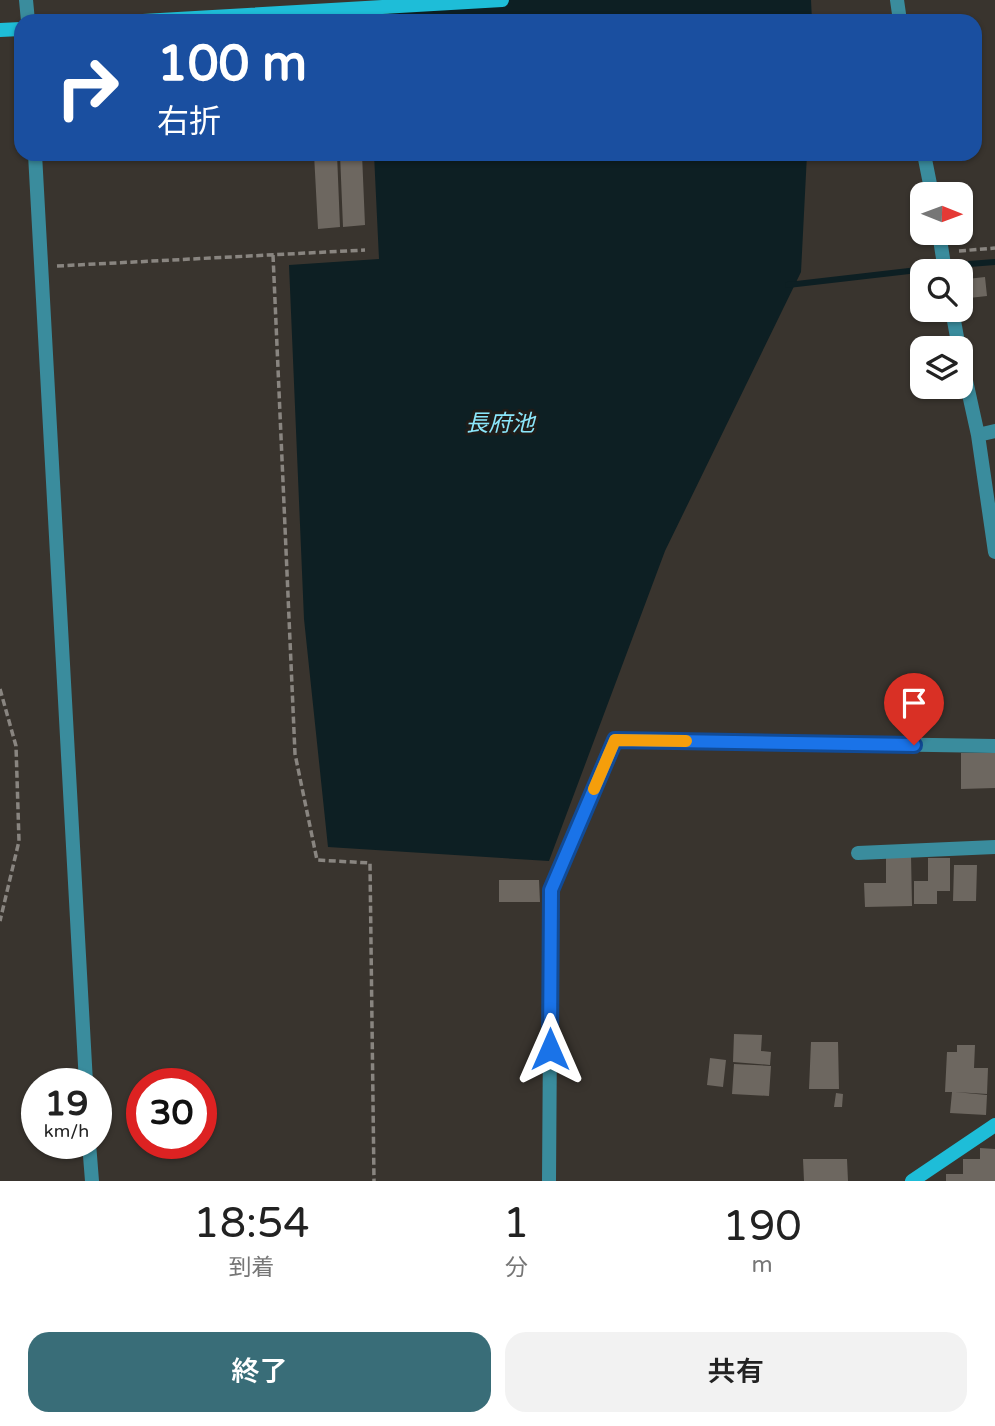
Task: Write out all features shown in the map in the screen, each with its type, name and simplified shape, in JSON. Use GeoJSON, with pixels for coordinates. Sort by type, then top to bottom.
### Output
{"type":"FeatureCollection","features":[{"type":"Feature","properties":{"kind":"street"},"geometry":{"type":"LineString","coordinates":[[244,14],[502,0]]}},
{"type":"Feature","properties":{"kind":"street"},"geometry":{"type":"LineString","coordinates":[[35,161],[85,1068]]}},
{"type":"Feature","properties":{"kind":"street"},"geometry":{"type":"LineString","coordinates":[[925,161],[930,182]]}},
{"type":"Feature","properties":{"kind":"street"},"geometry":{"type":"LineString","coordinates":[[941,245],[943,259]]}},
{"type":"Feature","properties":{"kind":"street"},"geometry":{"type":"LineString","coordinates":[[970,399],[995,552]]}},
{"type":"Feature","properties":{"kind":"street"},"geometry":{"type":"LineString","coordinates":[[978,435],[995,431]]}},
{"type":"Feature","properties":{"kind":"street"},"geometry":{"type":"LineString","coordinates":[[548,1181],[551,890],[615,740],[995,746]]}},
{"type":"Feature","properties":{"kind":"street"},"geometry":{"type":"LineString","coordinates":[[858,853],[995,847]]}},
{"type":"Feature","properties":{"kind":"street"},"geometry":{"type":"LineString","coordinates":[[918,1179],[995,1125]]}},
{"type":"Feature","properties":{"kind":"street"},"geometry":{"type":"LineString","coordinates":[[90,1159],[92,1181]]}},
{"type":"Feature","properties":{"kind":"path"},"geometry":{"type":"LineString","coordinates":[[942,253],[995,248]]}},
{"type":"Feature","properties":{"kind":"path"},"geometry":{"type":"LineString","coordinates":[[41,267],[365,250]]}},
{"type":"Feature","properties":{"kind":"path"},"geometry":{"type":"LineString","coordinates":[[273,255],[295,754],[317,860],[370,863],[374,1181]]}},
{"type":"Feature","properties":{"kind":"path"},"geometry":{"type":"LineString","coordinates":[[0,690],[16,746],[19,841],[0,922]]}},
{"type":"Feature","properties":{"kind":"water"},"geometry":{"type":"Polygon","coordinates":[[[388,0],[811,0],[812,14],[389,14],[388,0]]]}},
{"type":"Feature","properties":{"kind":"water","name":"長府池"},"geometry":{"type":"Polygon","coordinates":[[[374,161],[807,161],[801,272],[665,551],[549,861],[328,847],[304,619],[289,265],[379,259],[374,161]]]}},
{"type":"Feature","properties":{"kind":"building"},"geometry":{"type":"Polygon","coordinates":[[[314,161],[337,161],[340,227],[318,229],[314,161]]]}},
{"type":"Feature","properties":{"kind":"building"},"geometry":{"type":"Polygon","coordinates":[[[340,161],[362,161],[365,225],[343,227],[340,161]]]}},
{"type":"Feature","properties":{"kind":"building"},"geometry":{"type":"Polygon","coordinates":[[[985,277],[987,296],[973,298],[973,278],[985,277]]]}},
{"type":"Feature","properties":{"kind":"building"},"geometry":{"type":"Polygon","coordinates":[[[961,753],[995,753],[995,788],[961,789],[961,753]]]}},
{"type":"Feature","properties":{"kind":"building"},"geometry":{"type":"Polygon","coordinates":[[[886,855],[911,855],[912,906],[865,907],[864,883],[886,883],[886,855]]]}},
{"type":"Feature","properties":{"kind":"building"},"geometry":{"type":"Polygon","coordinates":[[[928,858],[950,858],[950,891],[937,891],[937,904],[914,904],[914,881],[928,881],[928,858]]]}},
{"type":"Feature","properties":{"kind":"building"},"geometry":{"type":"Polygon","coordinates":[[[954,865],[977,865],[976,901],[953,901],[954,865]]]}},
{"type":"Feature","properties":{"kind":"building"},"geometry":{"type":"Polygon","coordinates":[[[499,880],[539,880],[540,902],[499,902],[499,880]]]}},
{"type":"Feature","properties":{"kind":"building"},"geometry":{"type":"Polygon","coordinates":[[[734,1034],[762,1035],[761,1051],[771,1052],[770,1065],[733,1062],[734,1034]]]}},
{"type":"Feature","properties":{"kind":"building"},"geometry":{"type":"Polygon","coordinates":[[[811,1042],[838,1042],[839,1089],[809,1089],[811,1042]]]}},
{"type":"Feature","properties":{"kind":"building"},"geometry":{"type":"Polygon","coordinates":[[[957,1045],[975,1045],[974,1068],[988,1068],[987,1094],[955,1092],[987,1095],[986,1115],[950,1113],[952,1092],[945,1092],[947,1052],[957,1052],[957,1045]]]}},
{"type":"Feature","properties":{"kind":"building"},"geometry":{"type":"Polygon","coordinates":[[[710,1058],[726,1060],[723,1087],[707,1085],[710,1058]]]}},
{"type":"Feature","properties":{"kind":"building"},"geometry":{"type":"Polygon","coordinates":[[[734,1064],[771,1066],[769,1096],[732,1094],[734,1064]]]}},
{"type":"Feature","properties":{"kind":"building"},"geometry":{"type":"Polygon","coordinates":[[[836,1093],[843,1094],[842,1107],[834,1107],[836,1093]]]}},
{"type":"Feature","properties":{"kind":"building"},"geometry":{"type":"Polygon","coordinates":[[[980,1148],[995,1149],[995,1181],[946,1181],[946,1174],[963,1174],[963,1159],[980,1159],[980,1148]]]}},
{"type":"Feature","properties":{"kind":"building"},"geometry":{"type":"Polygon","coordinates":[[[803,1159],[847,1159],[848,1181],[804,1181],[803,1159]]]}},
{"type":"Feature","properties":{"kind":"waterway"},"geometry":{"type":"LineString","coordinates":[[973,264],[995,262]]}},
{"type":"Feature","properties":{"kind":"waterway"},"geometry":{"type":"LineString","coordinates":[[788,285],[910,271]]}},
{"type":"Feature","properties":{"kind":"slow traffic"},"geometry":{"type":"LineString","coordinates":[[594,789],[615,740],[686,741]]}},
{"type":"Feature","properties":{"kind":"route"},"geometry":{"type":"LineString","coordinates":[[550,1049],[551,890],[615,740],[914,745]]}}]}
